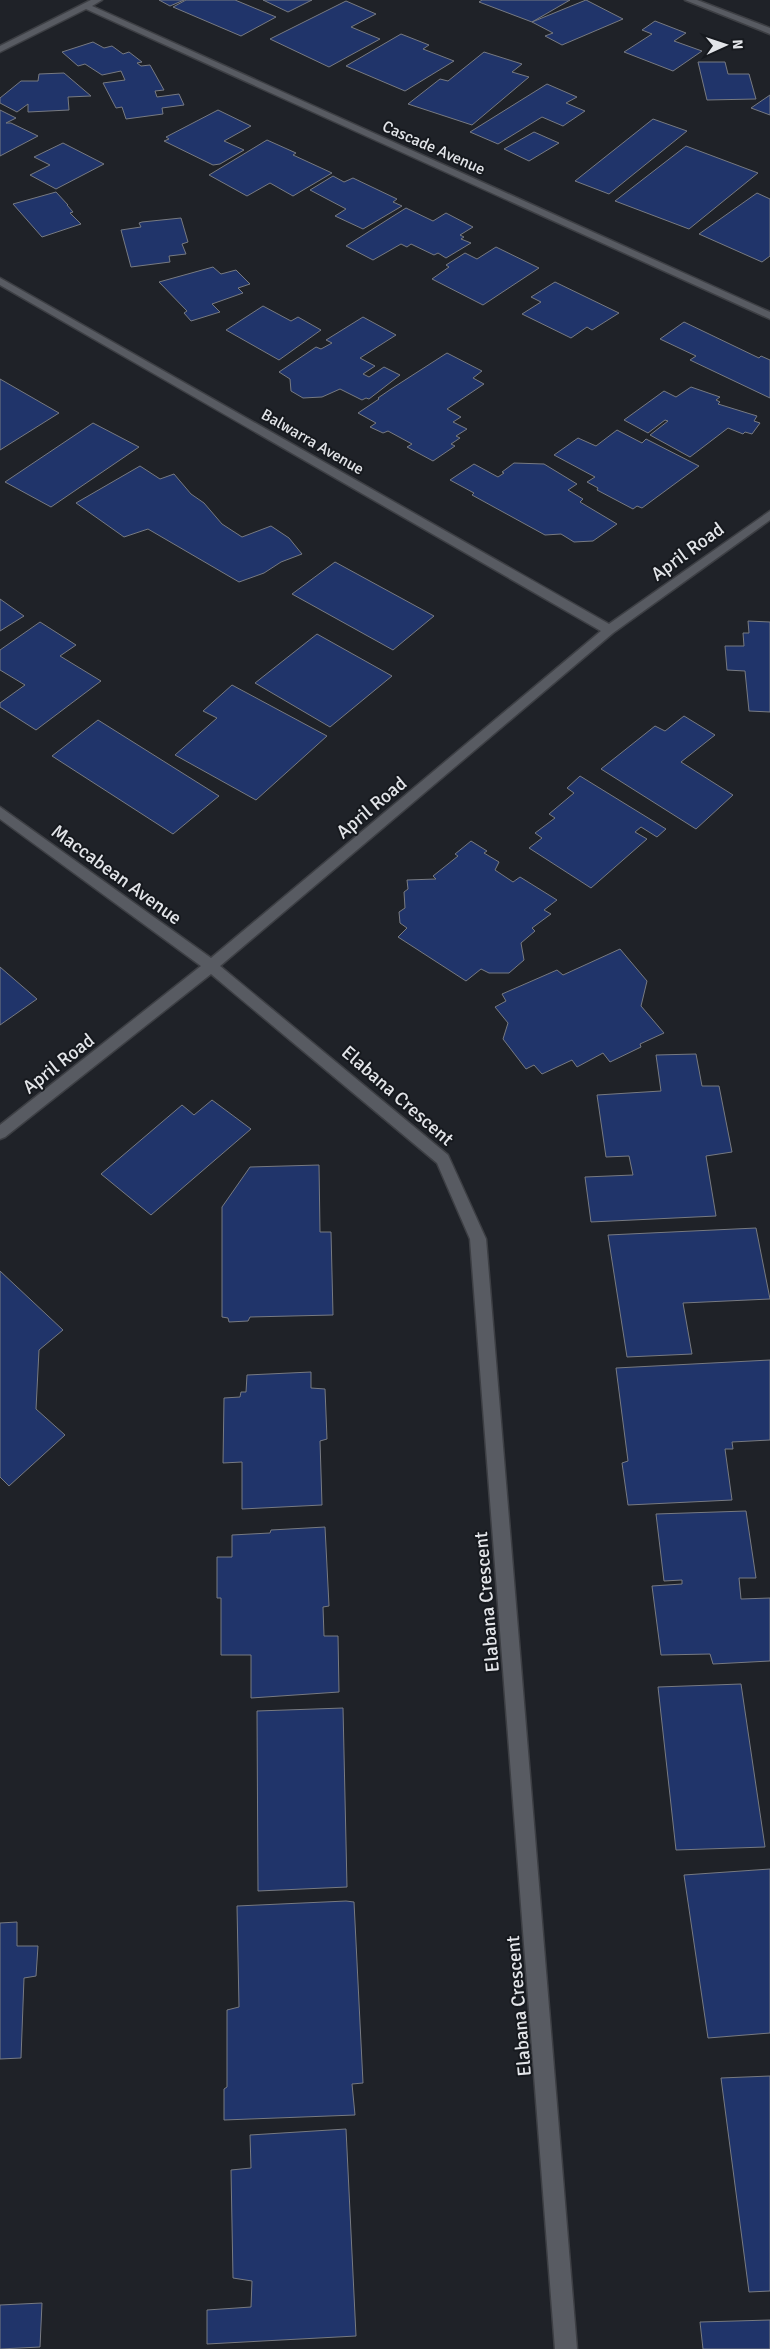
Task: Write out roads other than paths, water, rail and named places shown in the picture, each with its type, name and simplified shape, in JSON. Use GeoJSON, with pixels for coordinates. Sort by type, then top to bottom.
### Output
{"type":"FeatureCollection","features":[{"type":"Feature","properties":{"kind":"street"},"geometry":{"type":"LineString","coordinates":[[0,49],[98,0]]}},
{"type":"Feature","properties":{"kind":"street"},"geometry":{"type":"LineString","coordinates":[[689,0],[770,31]]}},
{"type":"Feature","properties":{"kind":"street","name":"Cascade Avenue"},"geometry":{"type":"LineString","coordinates":[[86,6],[770,316]]}},
{"type":"Feature","properties":{"kind":"street","name":"Balwarra Avenue"},"geometry":{"type":"LineString","coordinates":[[0,281],[609,630]]}},
{"type":"Feature","properties":{"kind":"street","name":"April Road"},"geometry":{"type":"LineString","coordinates":[[0,1133],[211,966],[609,630],[770,515]]}},
{"type":"Feature","properties":{"kind":"street","name":"Maccabean Avenue"},"geometry":{"type":"LineString","coordinates":[[0,812],[211,966]]}},
{"type":"Feature","properties":{"kind":"street","name":"Elabana Crescent"},"geometry":{"type":"LineString","coordinates":[[211,966],[443,1159],[478,1239],[566,2349]]}}]}
